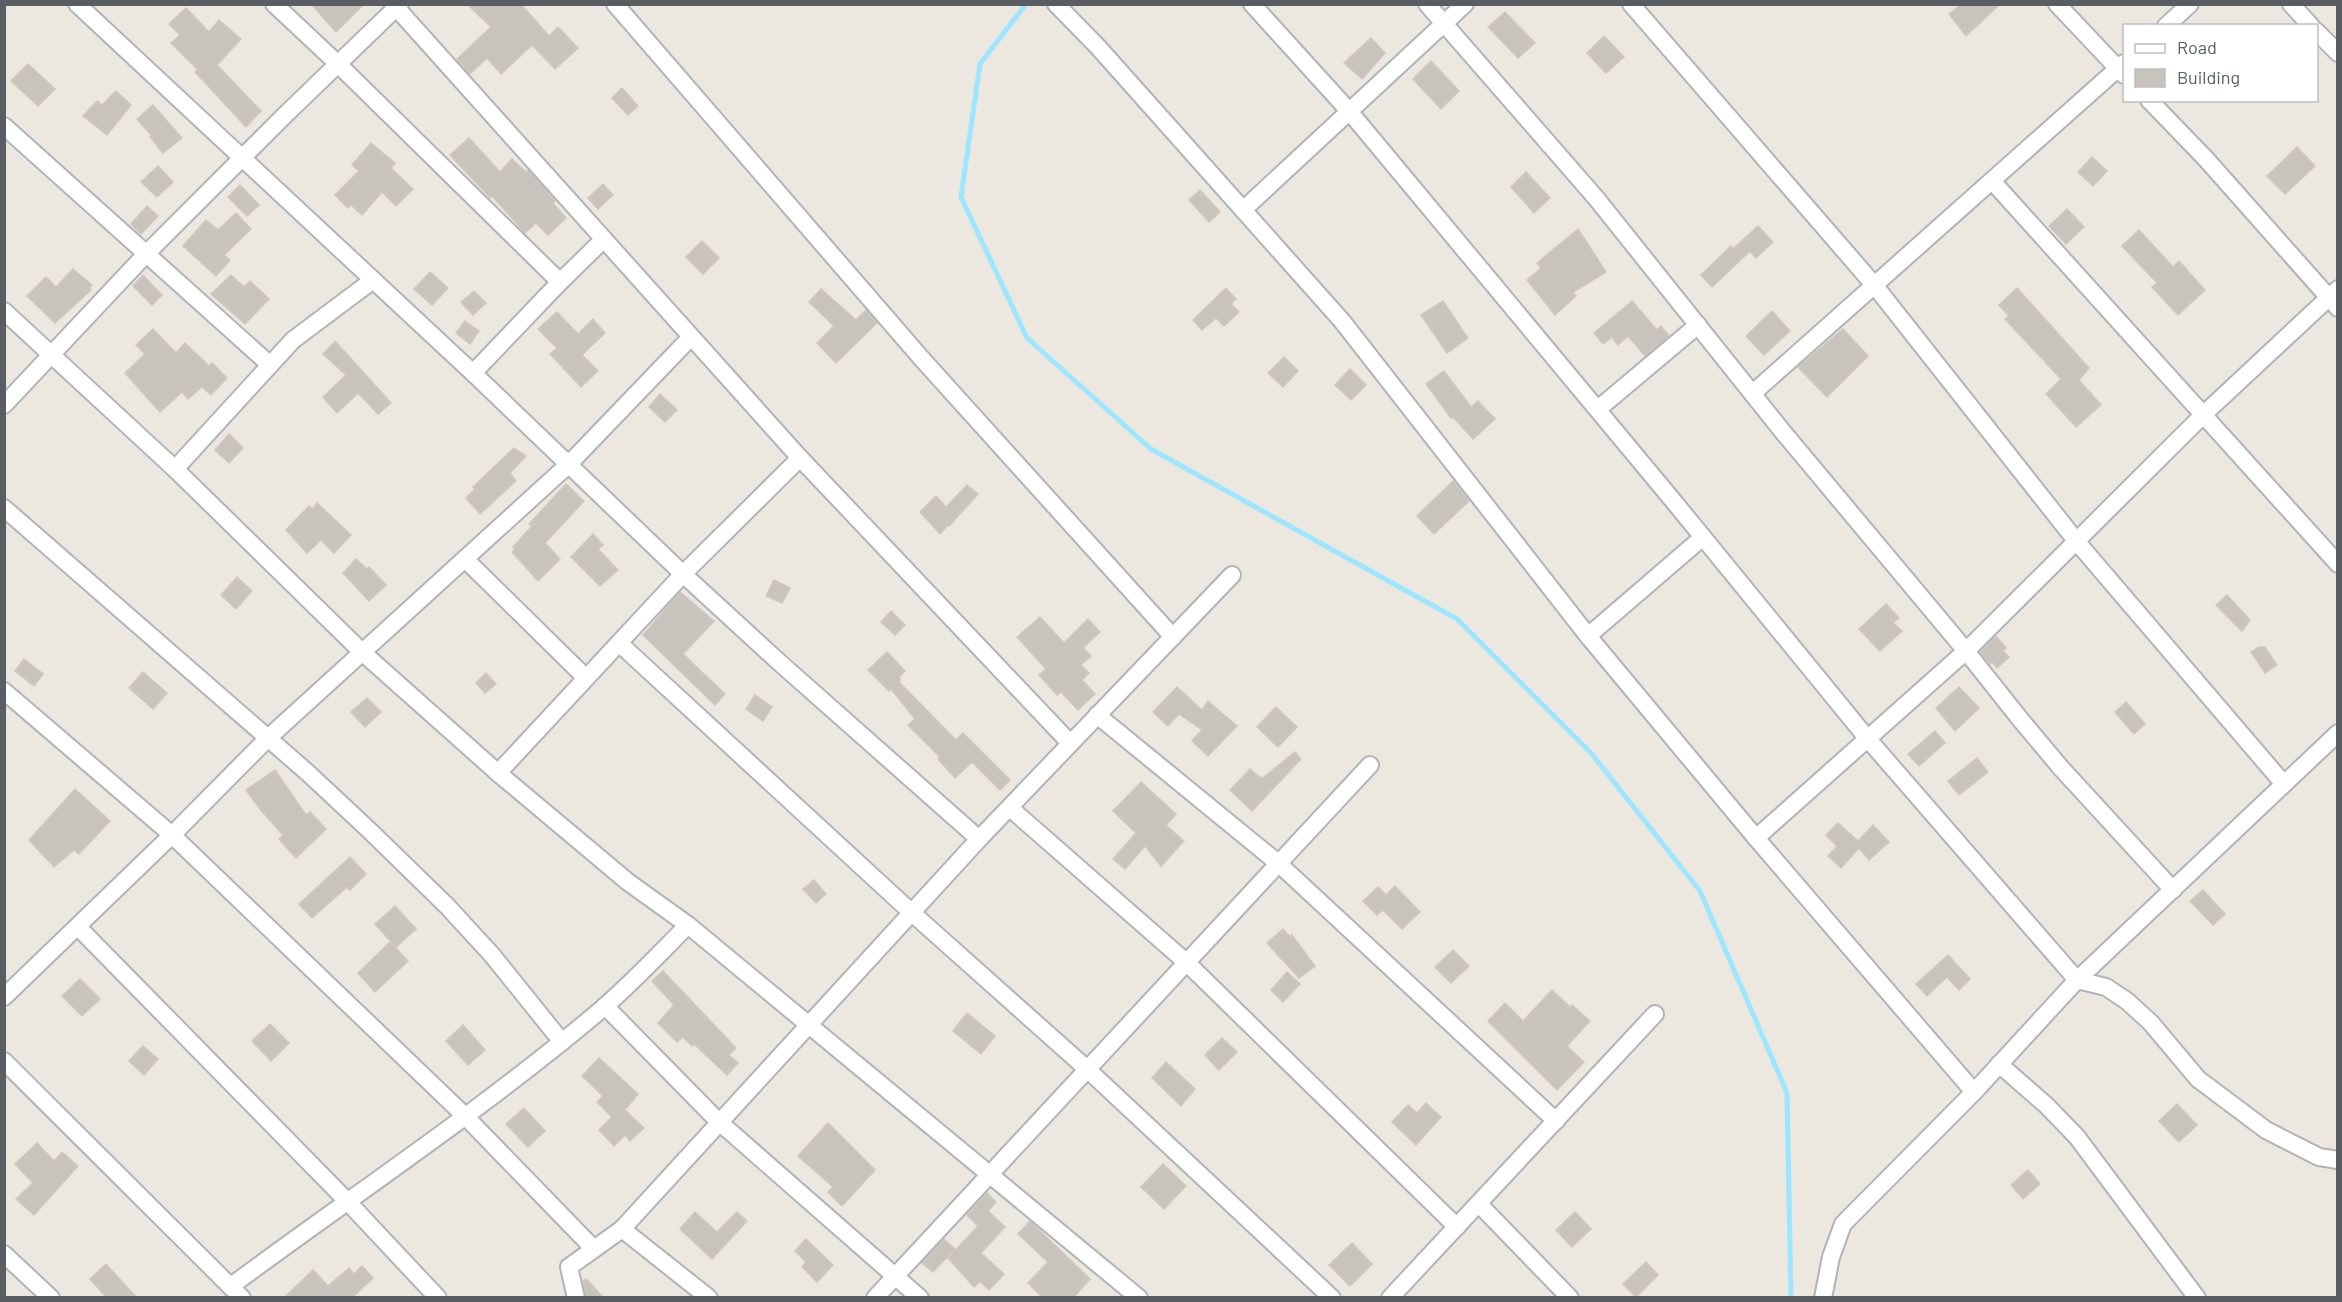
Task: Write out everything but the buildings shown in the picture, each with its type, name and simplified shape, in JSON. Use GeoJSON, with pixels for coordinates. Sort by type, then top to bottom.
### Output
{"type":"FeatureCollection","features":[{"type":"Feature","properties":{"kind":"street"},"geometry":{"type":"LineString","coordinates":[[77,4],[473,373],[683,574],[979,839]]}},
{"type":"Feature","properties":{"kind":"street"},"geometry":{"type":"LineString","coordinates":[[274,4],[560,282]]}},
{"type":"Feature","properties":{"kind":"street"},"geometry":{"type":"LineString","coordinates":[[615,4],[922,360],[1173,637]]}},
{"type":"Feature","properties":{"kind":"street"},"geometry":{"type":"LineString","coordinates":[[1056,4],[1244,209],[1342,321],[1588,636],[1756,838],[1974,1092]]}},
{"type":"Feature","properties":{"kind":"street"},"geometry":{"type":"LineString","coordinates":[[1252,4],[1349,111],[1598,409],[1867,738],[2077,980],[2106,987],[2127,1001],[2151,1023],[2198,1079],[2266,1130],[2319,1157],[2337,1160]]}},
{"type":"Feature","properties":{"kind":"street"},"geometry":{"type":"LineString","coordinates":[[1427,4],[1596,198],[1783,432],[2061,768],[2173,891]]}},
{"type":"Feature","properties":{"kind":"street"},"geometry":{"type":"LineString","coordinates":[[1244,209],[1465,4]]}},
{"type":"Feature","properties":{"kind":"street"},"geometry":{"type":"LineString","coordinates":[[1630,4],[1875,286],[2077,542],[2283,783]]}},
{"type":"Feature","properties":{"kind":"street"},"geometry":{"type":"LineString","coordinates":[[1753,393],[2122,69],[2057,4]]}},
{"type":"Feature","properties":{"kind":"street"},"geometry":{"type":"LineString","coordinates":[[2168,24],[2190,4]]}},
{"type":"Feature","properties":{"kind":"street"},"geometry":{"type":"LineString","coordinates":[[2291,4],[2309,24]]}},
{"type":"Feature","properties":{"kind":"street"},"geometry":{"type":"LineString","coordinates":[[4,405],[146,254],[396,6],[800,458],[1070,743]]}},
{"type":"Feature","properties":{"kind":"street"},"geometry":{"type":"LineString","coordinates":[[2318,33],[2337,53]]}},
{"type":"Feature","properties":{"kind":"street"},"geometry":{"type":"LineString","coordinates":[[1756,838],[1966,651],[2204,414],[2334,298],[2152,102]]}},
{"type":"Feature","properties":{"kind":"street"},"geometry":{"type":"LineString","coordinates":[[4,126],[269,364]]}},
{"type":"Feature","properties":{"kind":"street"},"geometry":{"type":"LineString","coordinates":[[1993,182],[2337,564]]}},
{"type":"Feature","properties":{"kind":"street"},"geometry":{"type":"LineString","coordinates":[[473,373],[604,239]]}},
{"type":"Feature","properties":{"kind":"street"},"geometry":{"type":"LineString","coordinates":[[175,469],[269,364],[304,330],[374,280]]}},
{"type":"Feature","properties":{"kind":"street"},"geometry":{"type":"LineString","coordinates":[[4,311],[175,469],[362,652],[498,773],[628,882],[688,925],[1139,1298]]}},
{"type":"Feature","properties":{"kind":"street"},"geometry":{"type":"LineString","coordinates":[[1598,409],[1698,325]]}},
{"type":"Feature","properties":{"kind":"street"},"geometry":{"type":"LineString","coordinates":[[4,997],[172,835],[268,738],[568,465],[691,337]]}},
{"type":"Feature","properties":{"kind":"street"},"geometry":{"type":"LineString","coordinates":[[498,773],[683,574],[800,458]]}},
{"type":"Feature","properties":{"kind":"street"},"geometry":{"type":"LineString","coordinates":[[4,508],[268,738],[370,831],[447,906],[492,956],[562,1042]]}},
{"type":"Feature","properties":{"kind":"street"},"geometry":{"type":"LineString","coordinates":[[1588,636],[1703,537]]}},
{"type":"Feature","properties":{"kind":"street"},"geometry":{"type":"LineString","coordinates":[[465,559],[586,678]]}},
{"type":"Feature","properties":{"kind":"street"},"geometry":{"type":"LineString","coordinates":[[576,1298],[569,1267],[622,1228],[979,839],[1232,575]]}},
{"type":"Feature","properties":{"kind":"street"},"geometry":{"type":"LineString","coordinates":[[620,644],[911,912],[1087,1069],[1332,1298]]}},
{"type":"Feature","properties":{"kind":"street"},"geometry":{"type":"LineString","coordinates":[[4,691],[172,835],[465,1116],[594,1248]]}},
{"type":"Feature","properties":{"kind":"street"},"geometry":{"type":"LineString","coordinates":[[1097,715],[1278,863],[1556,1121]]}},
{"type":"Feature","properties":{"kind":"street"},"geometry":{"type":"LineString","coordinates":[[1823,1298],[1831,1257],[1843,1224],[1974,1092],[2077,980],[2337,733]]}},
{"type":"Feature","properties":{"kind":"street"},"geometry":{"type":"LineString","coordinates":[[875,1298],[1370,765]]}},
{"type":"Feature","properties":{"kind":"street"},"geometry":{"type":"LineString","coordinates":[[1010,808],[1186,962],[1457,1227]]}},
{"type":"Feature","properties":{"kind":"street"},"geometry":{"type":"LineString","coordinates":[[4,1060],[236,1292],[346,1201],[465,1116],[562,1042],[605,1006],[688,925]]}},
{"type":"Feature","properties":{"kind":"street"},"geometry":{"type":"LineString","coordinates":[[78,927],[438,1298]]}},
{"type":"Feature","properties":{"kind":"street"},"geometry":{"type":"LineString","coordinates":[[605,1006],[718,1121],[920,1298]]}},
{"type":"Feature","properties":{"kind":"street"},"geometry":{"type":"LineString","coordinates":[[1390,1298],[1655,1014]]}},
{"type":"Feature","properties":{"kind":"street"},"geometry":{"type":"LineString","coordinates":[[1999,1065],[2077,1137],[2197,1298]]}},
{"type":"Feature","properties":{"kind":"street"},"geometry":{"type":"LineString","coordinates":[[1479,1204],[1570,1298]]}},
{"type":"Feature","properties":{"kind":"street"},"geometry":{"type":"LineString","coordinates":[[622,1228],[709,1298]]}},
{"type":"Feature","properties":{"kind":"street"},"geometry":{"type":"LineString","coordinates":[[4,1254],[51,1298]]}},
{"type":"Feature","properties":{"kind":"waterway"},"geometry":{"type":"LineString","coordinates":[[1026,4],[980,64],[961,197],[1027,338],[1151,449],[1457,619],[1591,753],[1700,891],[1787,1093],[1791,1298]]}}]}
